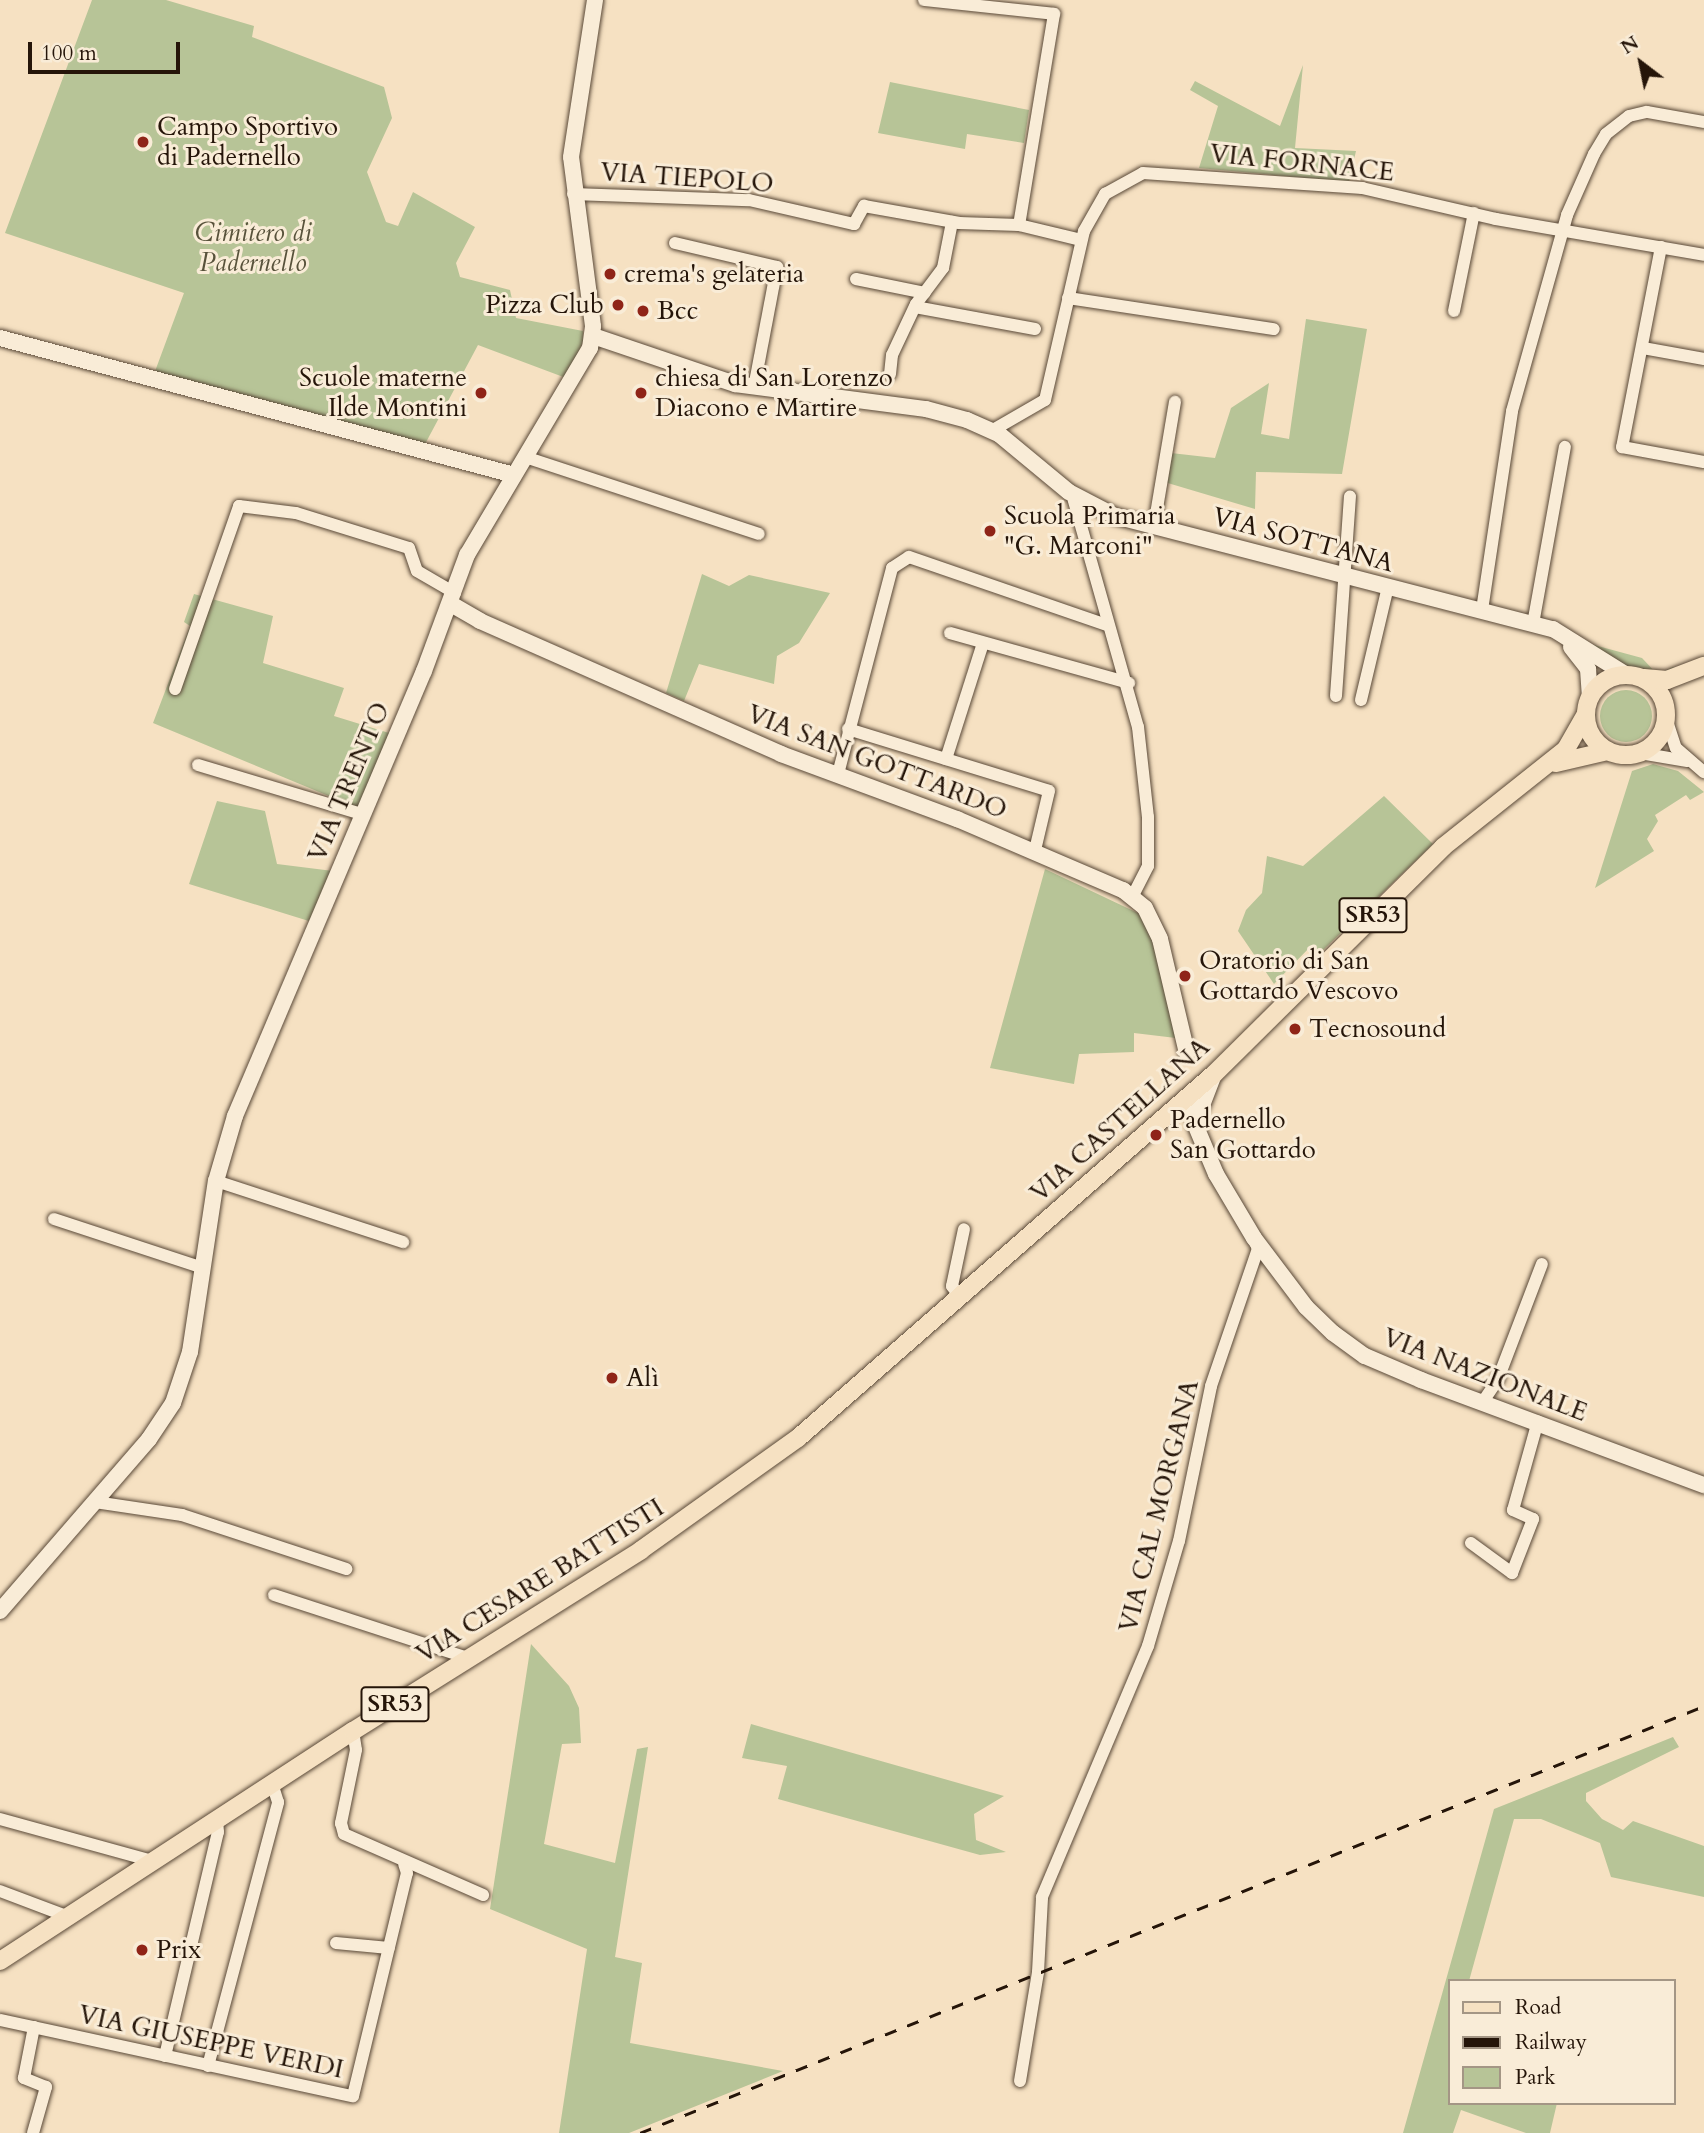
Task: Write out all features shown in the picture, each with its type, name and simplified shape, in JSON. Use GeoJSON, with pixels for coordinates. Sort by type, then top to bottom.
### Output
{"type":"FeatureCollection","features":[{"type":"Feature","properties":{"kind":"main road","name":"SR53"},"geometry":{"type":"LineString","coordinates":[[1588,705],[1608,679],[1633,676],[1667,680],[1704,666]]}},
{"type":"Feature","properties":{"kind":"main road","name":"SR53"},"geometry":{"type":"LineString","coordinates":[[1608,751],[1640,753],[1658,741],[1682,685],[1704,666]]}},
{"type":"Feature","properties":{"kind":"main road"},"geometry":{"type":"LineString","coordinates":[[1633,676],[1659,690],[1667,719]]}},
{"type":"Feature","properties":{"kind":"main road"},"geometry":{"type":"LineString","coordinates":[[1588,705],[1593,738],[1608,751]]}},
{"type":"Feature","properties":{"kind":"main road","name":"VIA CASTELLANA"},"geometry":{"type":"LineString","coordinates":[[821,1419],[1213,1074],[1434,855],[1573,743],[1588,705]]}},
{"type":"Feature","properties":{"kind":"main road","name":"VIA CASTELLANA"},"geometry":{"type":"LineString","coordinates":[[1543,769],[1579,755],[1608,751]]}},
{"type":"Feature","properties":{"kind":"main road","name":"VIA CESARE BATTISTI"},"geometry":{"type":"LineString","coordinates":[[0,1961],[353,1731],[640,1550],[821,1419]]}},
{"type":"Feature","properties":{"kind":"street"},"geometry":{"type":"LineString","coordinates":[[593,337],[573,194],[572,149],[596,0]]}},
{"type":"Feature","properties":{"kind":"street"},"geometry":{"type":"LineString","coordinates":[[924,0],[1054,14],[1019,225]]}},
{"type":"Feature","properties":{"kind":"street"},"geometry":{"type":"LineString","coordinates":[[1482,610],[1512,411],[1563,230],[1600,143],[1618,122],[1647,112],[1704,122]]}},
{"type":"Feature","properties":{"kind":"street","name":"VIA FORNACE"},"geometry":{"type":"LineString","coordinates":[[993,430],[1045,400],[1081,240],[1105,194],[1143,173],[1362,188],[1474,213],[1704,256]]}},
{"type":"Feature","properties":{"kind":"street","name":"VIA TIEPOLO"},"geometry":{"type":"LineString","coordinates":[[573,194],[749,200],[854,224],[864,206],[952,222],[1019,225],[1081,240]]}},
{"type":"Feature","properties":{"kind":"street"},"geometry":{"type":"LineString","coordinates":[[1454,311],[1474,213]]}},
{"type":"Feature","properties":{"kind":"street"},"geometry":{"type":"LineString","coordinates":[[890,374],[892,355],[915,307],[943,268],[952,222]]}},
{"type":"Feature","properties":{"kind":"street"},"geometry":{"type":"LineString","coordinates":[[675,243],[777,267],[754,388]]}},
{"type":"Feature","properties":{"kind":"street"},"geometry":{"type":"LineString","coordinates":[[1661,247],[1622,447],[1704,462]]}},
{"type":"Feature","properties":{"kind":"street"},"geometry":{"type":"LineString","coordinates":[[856,279],[925,293]]}},
{"type":"Feature","properties":{"kind":"street"},"geometry":{"type":"LineString","coordinates":[[1068,298],[1274,328]]}},
{"type":"Feature","properties":{"kind":"street"},"geometry":{"type":"LineString","coordinates":[[915,307],[1035,329]]}},
{"type":"Feature","properties":{"kind":"street","name":"VIA SOTTANA"},"geometry":{"type":"LineString","coordinates":[[593,337],[711,378],[754,388],[926,409],[993,430],[1072,494],[1115,516],[1535,624],[1567,636],[1633,676]]}},
{"type":"Feature","properties":{"kind":"street","name":"VIA TRENTO"},"geometry":{"type":"LineString","coordinates":[[0,1611],[162,1422],[184,1376],[216,1181],[234,1116],[453,598],[475,539],[593,337]]}},
{"type":"Feature","properties":{"kind":"street"},"geometry":{"type":"LineString","coordinates":[[0,338],[514,475]]}},
{"type":"Feature","properties":{"kind":"street"},"geometry":{"type":"LineString","coordinates":[[1643,348],[1704,359]]}},
{"type":"Feature","properties":{"kind":"street"},"geometry":{"type":"LineString","coordinates":[[1154,526],[1175,402]]}},
{"type":"Feature","properties":{"kind":"street"},"geometry":{"type":"LineString","coordinates":[[1535,624],[1565,447]]}},
{"type":"Feature","properties":{"kind":"street"},"geometry":{"type":"LineString","coordinates":[[525,457],[759,534]]}},
{"type":"Feature","properties":{"kind":"street"},"geometry":{"type":"LineString","coordinates":[[1072,494],[1106,625],[1129,683],[1148,817],[1148,866],[1132,898]]}},
{"type":"Feature","properties":{"kind":"street"},"geometry":{"type":"LineString","coordinates":[[1336,696],[1350,496]]}},
{"type":"Feature","properties":{"kind":"street"},"geometry":{"type":"LineString","coordinates":[[175,689],[239,506],[296,513],[409,548],[417,571],[453,598]]}},
{"type":"Feature","properties":{"kind":"street"},"geometry":{"type":"LineString","coordinates":[[838,774],[892,568],[909,558],[1106,625]]}},
{"type":"Feature","properties":{"kind":"street"},"geometry":{"type":"LineString","coordinates":[[1362,700],[1388,587]]}},
{"type":"Feature","properties":{"kind":"street","name":"VIA SAN GOTTARDO"},"geometry":{"type":"LineString","coordinates":[[453,598],[480,621],[729,731],[1035,850],[1132,898],[1145,908],[1160,939],[1187,1053]]}},
{"type":"Feature","properties":{"kind":"street","name":"VIA SOTTANA"},"geometry":{"type":"LineString","coordinates":[[1535,624],[1568,644],[1583,661],[1590,675],[1588,705]]}},
{"type":"Feature","properties":{"kind":"street"},"geometry":{"type":"LineString","coordinates":[[950,633],[1129,683]]}},
{"type":"Feature","properties":{"kind":"street"},"geometry":{"type":"LineString","coordinates":[[946,759],[983,642]]}},
{"type":"Feature","properties":{"kind":"street"},"geometry":{"type":"LineString","coordinates":[[1667,719],[1674,745],[1700,769]]}},
{"type":"Feature","properties":{"kind":"street"},"geometry":{"type":"LineString","coordinates":[[848,729],[1049,791],[1035,850]]}},
{"type":"Feature","properties":{"kind":"street"},"geometry":{"type":"LineString","coordinates":[[1640,753],[1673,756],[1700,769]]}},
{"type":"Feature","properties":{"kind":"street"},"geometry":{"type":"LineString","coordinates":[[198,765],[361,814]]}},
{"type":"Feature","properties":{"kind":"street"},"geometry":{"type":"LineString","coordinates":[[1195,1124],[1213,1074]]}},
{"type":"Feature","properties":{"kind":"street","name":"VIA NAZIONALE"},"geometry":{"type":"LineString","coordinates":[[1184,1100],[1194,1108],[1195,1124],[1216,1174],[1254,1238],[1306,1307],[1364,1356],[1704,1485]]}},
{"type":"Feature","properties":{"kind":"street"},"geometry":{"type":"LineString","coordinates":[[216,1181],[402,1242]]}},
{"type":"Feature","properties":{"kind":"street"},"geometry":{"type":"LineString","coordinates":[[54,1219],[203,1268]]}},
{"type":"Feature","properties":{"kind":"street"},"geometry":{"type":"LineString","coordinates":[[961,1298],[952,1286],[964,1229]]}},
{"type":"Feature","properties":{"kind":"street","name":"VIA CAL MORGANA"},"geometry":{"type":"LineString","coordinates":[[1020,2081],[1038,1972],[1042,1897],[1148,1646],[1179,1541],[1211,1386],[1258,1249],[1254,1238]]}},
{"type":"Feature","properties":{"kind":"street"},"geometry":{"type":"LineString","coordinates":[[1484,1400],[1498,1379],[1542,1264]]}},
{"type":"Feature","properties":{"kind":"street"},"geometry":{"type":"LineString","coordinates":[[1471,1543],[1512,1573],[1533,1520],[1513,1510],[1538,1421]]}},
{"type":"Feature","properties":{"kind":"street"},"geometry":{"type":"LineString","coordinates":[[95,1502],[182,1516],[346,1569]]}},
{"type":"Feature","properties":{"kind":"street"},"geometry":{"type":"LineString","coordinates":[[274,1595],[468,1658]]}},
{"type":"Feature","properties":{"kind":"street"},"geometry":{"type":"LineString","coordinates":[[353,1731],[356,1750],[342,1830],[348,1837],[404,1864],[483,1895]]}},
{"type":"Feature","properties":{"kind":"street"},"geometry":{"type":"LineString","coordinates":[[208,2066],[278,1802],[272,1784]]}},
{"type":"Feature","properties":{"kind":"street"},"geometry":{"type":"LineString","coordinates":[[0,1819],[153,1861]]}},
{"type":"Feature","properties":{"kind":"street"},"geometry":{"type":"LineString","coordinates":[[165,2056],[218,1832],[217,1820]]}},
{"type":"Feature","properties":{"kind":"street","name":"VIA GIUSEPPE VERDI"},"geometry":{"type":"LineString","coordinates":[[0,2020],[208,2066],[355,2094],[407,1873],[404,1864]]}},
{"type":"Feature","properties":{"kind":"street"},"geometry":{"type":"LineString","coordinates":[[0,1891],[69,1917]]}},
{"type":"Feature","properties":{"kind":"street"},"geometry":{"type":"LineString","coordinates":[[336,1943],[389,1948]]}},
{"type":"Feature","properties":{"kind":"street"},"geometry":{"type":"LineString","coordinates":[[33,2133],[46,2087],[24,2078],[34,2027]]}},
{"type":"Feature","properties":{"kind":"green space","name":"Cimitero di Padernello"},"geometry":{"type":"Polygon","coordinates":[[[92,0],[166,0],[254,26],[252,37],[384,87],[392,118],[367,172],[386,222],[398,226],[413,192],[475,227],[456,263],[460,277],[510,290],[516,318],[583,331],[583,342],[566,378],[478,345],[424,446],[154,374],[184,293],[5,233],[92,0]]]}},
{"type":"Feature","properties":{"kind":"green space"},"geometry":{"type":"Polygon","coordinates":[[[1303,65],[1295,148],[1356,151],[1349,182],[1199,168],[1218,106],[1190,90],[1195,81],[1280,126],[1303,65]]]}},
{"type":"Feature","properties":{"kind":"green space"},"geometry":{"type":"Polygon","coordinates":[[[890,82],[1029,110],[1024,143],[967,134],[965,149],[878,133],[890,82]]]}},
{"type":"Feature","properties":{"kind":"green space"},"geometry":{"type":"Polygon","coordinates":[[[1306,319],[1367,329],[1342,474],[1256,472],[1255,509],[1161,481],[1171,453],[1215,458],[1231,408],[1269,383],[1261,434],[1289,439],[1306,319]]]}},
{"type":"Feature","properties":{"kind":"green space"},"geometry":{"type":"Polygon","coordinates":[[[702,574],[729,586],[749,575],[830,593],[799,643],[777,656],[774,684],[699,664],[684,701],[666,693],[702,574]]]}},
{"type":"Feature","properties":{"kind":"green space"},"geometry":{"type":"Polygon","coordinates":[[[194,594],[273,616],[263,663],[344,688],[334,716],[389,733],[360,809],[153,723],[190,626],[184,622],[194,594]]]}},
{"type":"Feature","properties":{"kind":"green space"},"geometry":{"type":"Polygon","coordinates":[[[1583,642],[1642,658],[1657,674],[1673,667],[1678,670],[1659,675],[1617,665],[1583,642]]]}},
{"type":"Feature","properties":{"kind":"green space"},"geometry":{"type":"Polygon","coordinates":[[[1626,690],[1645,697],[1652,716],[1645,735],[1626,742],[1607,735],[1600,716],[1607,697],[1626,690]]]}},
{"type":"Feature","properties":{"kind":"green space"},"geometry":{"type":"Polygon","coordinates":[[[1653,764],[1678,771],[1704,792],[1690,800],[1686,795],[1655,815],[1658,821],[1647,839],[1654,851],[1595,888],[1632,771],[1653,764]]]}},
{"type":"Feature","properties":{"kind":"green space"},"geometry":{"type":"Polygon","coordinates":[[[1384,796],[1433,844],[1320,953],[1312,945],[1274,984],[1238,931],[1246,910],[1262,893],[1267,856],[1303,866],[1384,796]]]}},
{"type":"Feature","properties":{"kind":"green space"},"geometry":{"type":"Polygon","coordinates":[[[217,801],[265,811],[277,864],[333,871],[312,922],[189,884],[217,801]]]}},
{"type":"Feature","properties":{"kind":"green space"},"geometry":{"type":"Polygon","coordinates":[[[1045,869],[1142,915],[1158,956],[1176,1038],[1134,1033],[1134,1052],[1079,1054],[1074,1084],[990,1068],[1045,869]]]}},
{"type":"Feature","properties":{"kind":"green space"},"geometry":{"type":"Polygon","coordinates":[[[531,1644],[569,1686],[579,1708],[581,1743],[562,1744],[544,1844],[615,1863],[637,1749],[648,1747],[615,1957],[642,1963],[630,2043],[783,2071],[629,2133],[559,2133],[587,1949],[490,1909],[531,1644]]]}},
{"type":"Feature","properties":{"kind":"green space"},"geometry":{"type":"Polygon","coordinates":[[[751,1724],[1004,1796],[974,1814],[976,1840],[1006,1852],[980,1855],[778,1799],[787,1766],[742,1758],[751,1724]]]}},
{"type":"Feature","properties":{"kind":"green space"},"geometry":{"type":"Polygon","coordinates":[[[1673,1737],[1679,1747],[1586,1793],[1586,1801],[1602,1819],[1623,1830],[1633,1821],[1704,1846],[1704,1897],[1611,1877],[1600,1843],[1541,1819],[1514,1819],[1470,1979],[1448,1979],[1448,2105],[1557,2105],[1550,2133],[1526,2133],[1461,2110],[1453,2133],[1403,2133],[1494,1809],[1673,1737]]]}},
{"type":"Feature","properties":{"kind":"railway"},"geometry":{"type":"LineString","coordinates":[[640,2133],[1704,1706]]}},
{"type":"Feature","properties":{"kind":"place","name":"Campo Sportivo di Padernello"},"geometry":{"type":"Point","coordinates":[143,142]}},
{"type":"Feature","properties":{"kind":"place","name":"crema's gelateria"},"geometry":{"type":"Point","coordinates":[610,274]}},
{"type":"Feature","properties":{"kind":"place","name":"Pizza Club"},"geometry":{"type":"Point","coordinates":[618,305]}},
{"type":"Feature","properties":{"kind":"place","name":"Bcc"},"geometry":{"type":"Point","coordinates":[643,311]}},
{"type":"Feature","properties":{"kind":"place","name":"Scuole materne Ilde Montini"},"geometry":{"type":"Point","coordinates":[481,393]}},
{"type":"Feature","properties":{"kind":"place","name":"chiesa di San Lorenzo Diacono e Martire"},"geometry":{"type":"Point","coordinates":[641,393]}},
{"type":"Feature","properties":{"kind":"place","name":"Scuola Primaria \"G. Marconi\""},"geometry":{"type":"Point","coordinates":[990,531]}},
{"type":"Feature","properties":{"kind":"place","name":"Oratorio di San Gottardo Vescovo"},"geometry":{"type":"Point","coordinates":[1185,976]}},
{"type":"Feature","properties":{"kind":"place","name":"Tecnosound"},"geometry":{"type":"Point","coordinates":[1295,1029]}},
{"type":"Feature","properties":{"kind":"place","name":"Padernello San Gottardo"},"geometry":{"type":"Point","coordinates":[1156,1135]}},
{"type":"Feature","properties":{"kind":"place","name":"Alì"},"geometry":{"type":"Point","coordinates":[612,1378]}},
{"type":"Feature","properties":{"kind":"place","name":"Prix"},"geometry":{"type":"Point","coordinates":[142,1950]}}]}
